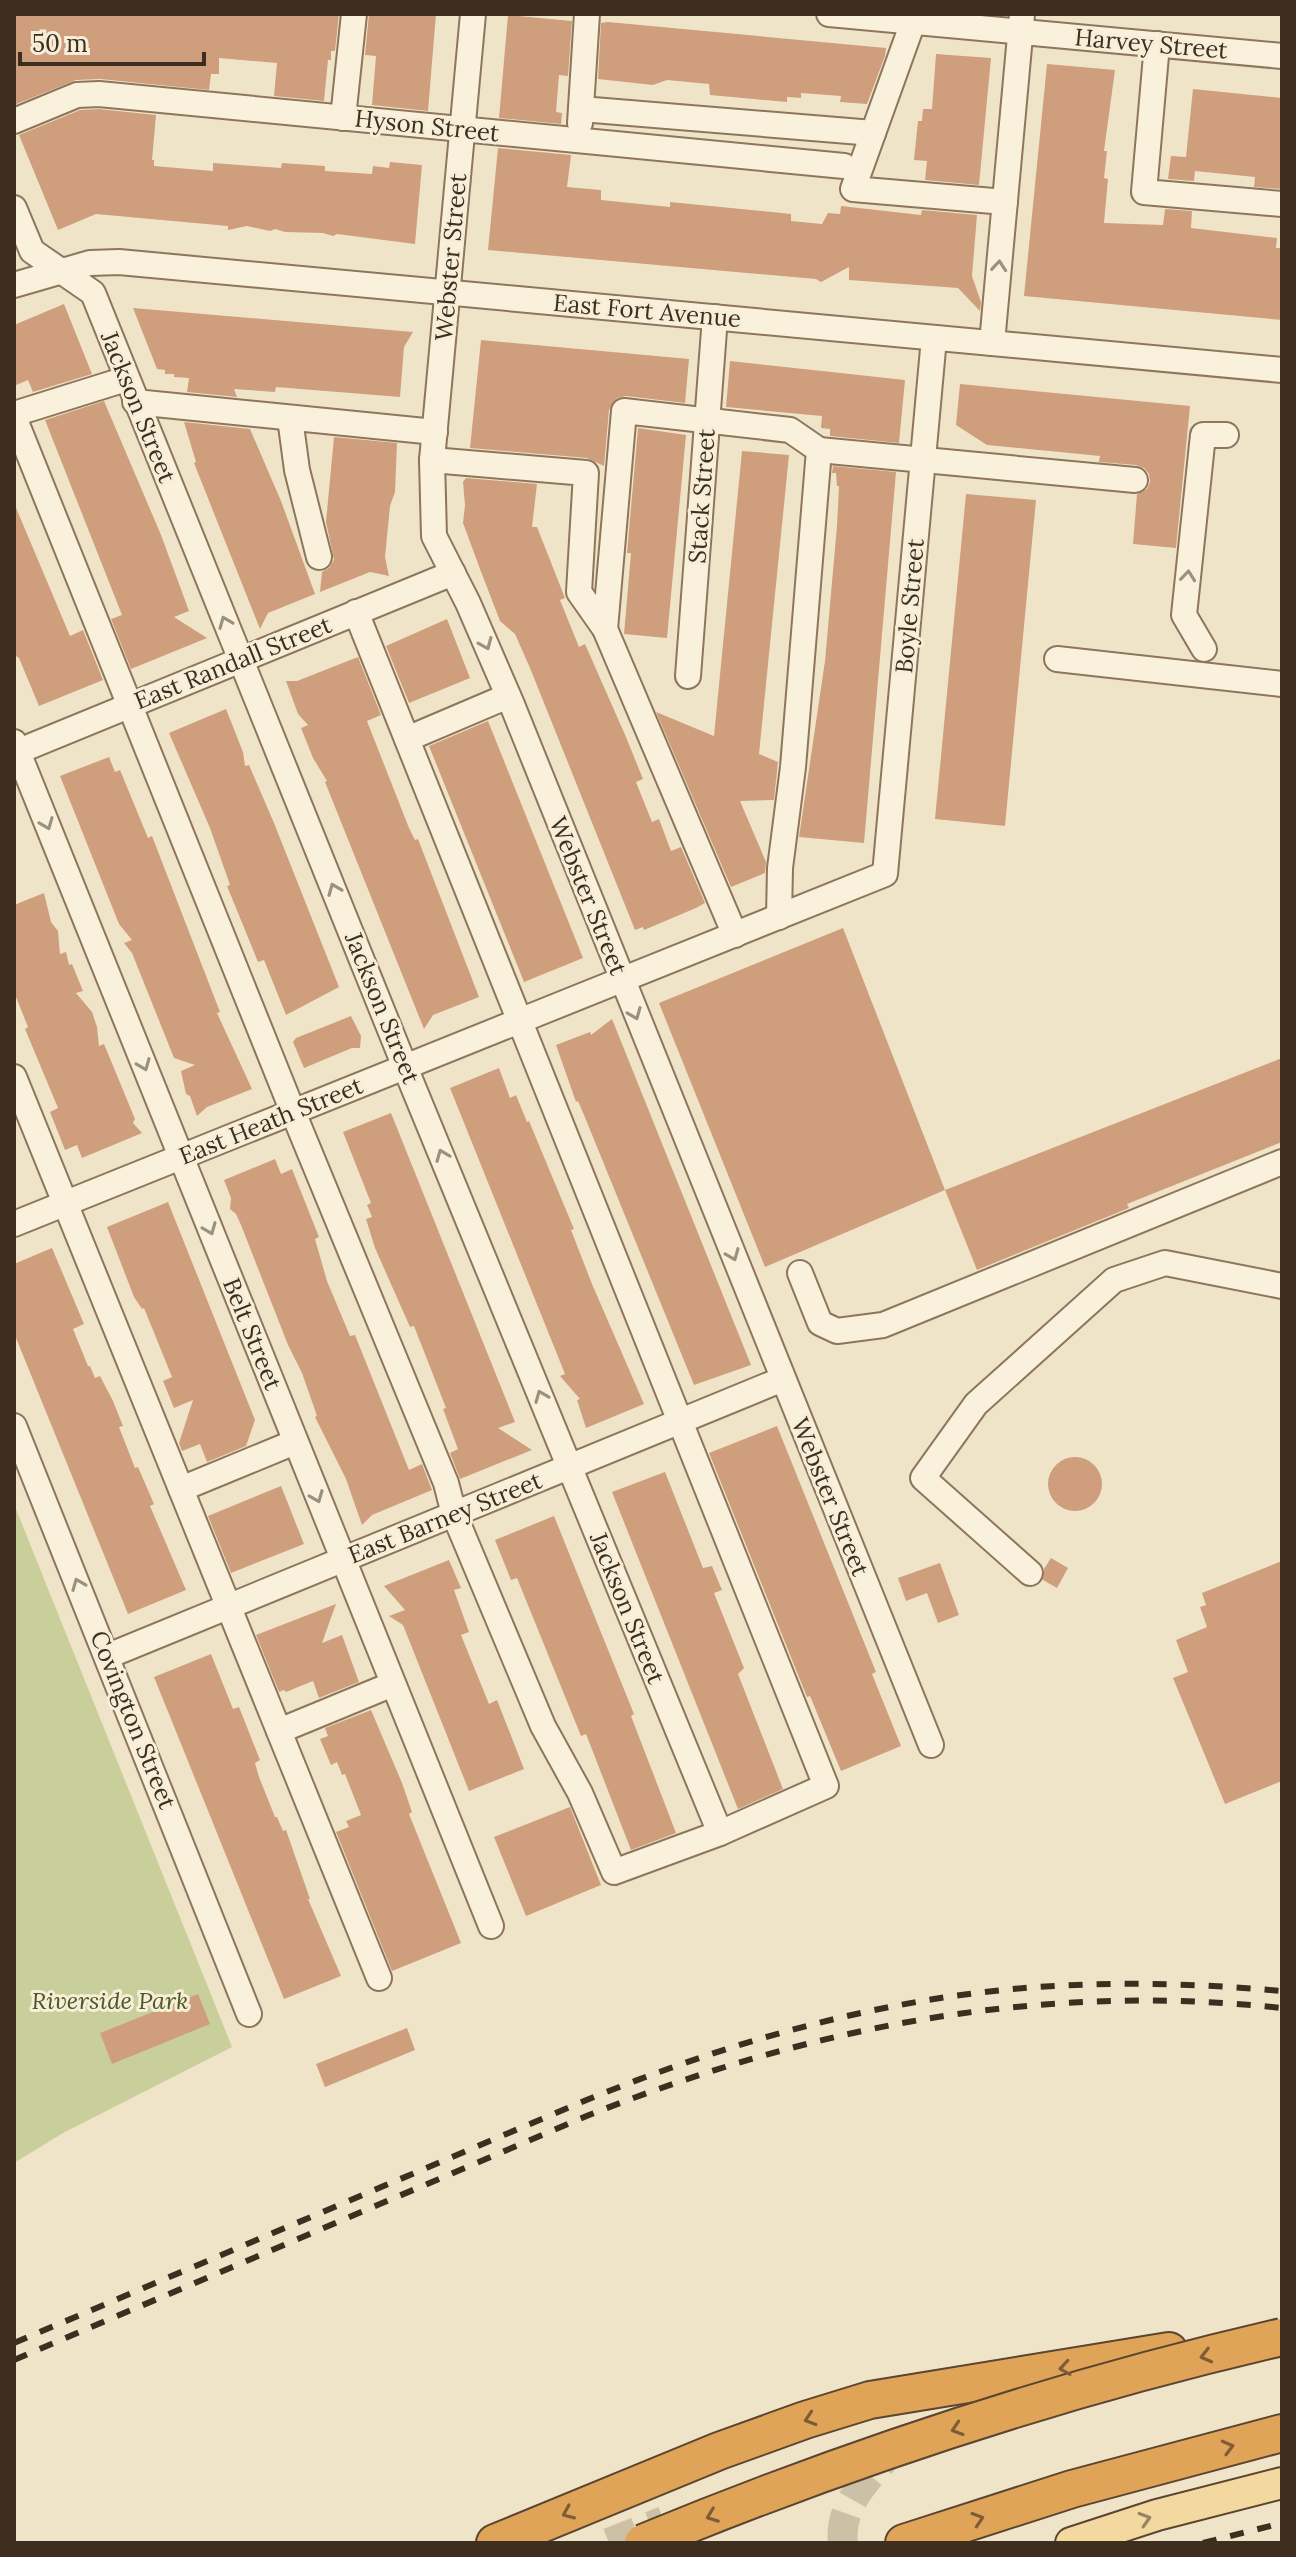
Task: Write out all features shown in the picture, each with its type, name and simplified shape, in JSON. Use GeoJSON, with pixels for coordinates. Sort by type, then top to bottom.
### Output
{"type":"FeatureCollection","features":[{"type":"Feature","properties":{"kind":"highway"},"geometry":{"type":"LineString","coordinates":[[643,2543],[804,2482],[987,2419],[1174,2364],[1282,2337]]}},
{"type":"Feature","properties":{"kind":"highway"},"geometry":{"type":"LineString","coordinates":[[495,2543],[719,2451],[870,2400],[1169,2351]]}},
{"type":"Feature","properties":{"kind":"highway"},"geometry":{"type":"LineString","coordinates":[[904,2543],[1072,2489],[1282,2433]]}},
{"type":"Feature","properties":{"kind":"main road"},"geometry":{"type":"LineString","coordinates":[[1071,2543],[1157,2515],[1282,2483]]}},
{"type":"Feature","properties":{"kind":"street"},"geometry":{"type":"LineString","coordinates":[[343,118],[354,14]]}},
{"type":"Feature","properties":{"kind":"street","name":"Webster Street"},"geometry":{"type":"LineString","coordinates":[[473,14],[432,460],[434,536],[508,696],[931,1745]]}},
{"type":"Feature","properties":{"kind":"street"},"geometry":{"type":"LineString","coordinates":[[579,141],[587,14]]}},
{"type":"Feature","properties":{"kind":"street","name":"Harvey Street"},"geometry":{"type":"LineString","coordinates":[[829,14],[913,22],[1080,25],[1157,44],[1282,56]]}},
{"type":"Feature","properties":{"kind":"street"},"geometry":{"type":"LineString","coordinates":[[913,22],[853,189],[1005,202]]}},
{"type":"Feature","properties":{"kind":"street"},"geometry":{"type":"LineString","coordinates":[[992,343],[1021,23]]}},
{"type":"Feature","properties":{"kind":"street"},"geometry":{"type":"LineString","coordinates":[[1157,44],[1144,192],[1282,204]]}},
{"type":"Feature","properties":{"kind":"street","name":"Hyson Street"},"geometry":{"type":"LineString","coordinates":[[14,121],[77,95],[99,94],[844,166]]}},
{"type":"Feature","properties":{"kind":"street"},"geometry":{"type":"LineString","coordinates":[[581,109],[873,133]]}},
{"type":"Feature","properties":{"kind":"street","name":"Jackson Street"},"geometry":{"type":"LineString","coordinates":[[14,208],[32,251],[93,293],[405,1067],[720,1833]]}},
{"type":"Feature","properties":{"kind":"street","name":"East Fort Avenue"},"geometry":{"type":"LineString","coordinates":[[14,285],[90,263],[119,262],[1282,370]]}},
{"type":"Feature","properties":{"kind":"street","name":"Stack Street"},"geometry":{"type":"LineString","coordinates":[[688,676],[715,317]]}},
{"type":"Feature","properties":{"kind":"street","name":"Boyle Street"},"geometry":{"type":"LineString","coordinates":[[885,874],[934,338]]}},
{"type":"Feature","properties":{"kind":"street"},"geometry":{"type":"LineString","coordinates":[[126,379],[14,416],[293,1112],[446,1483],[454,1514],[543,1726],[580,1793],[614,1872],[720,1833],[826,1786],[356,612]]}},
{"type":"Feature","properties":{"kind":"street"},"geometry":{"type":"LineString","coordinates":[[135,402],[435,432]]}},
{"type":"Feature","properties":{"kind":"street"},"geometry":{"type":"LineString","coordinates":[[605,629],[624,411],[790,430],[819,450],[1135,480]]}},
{"type":"Feature","properties":{"kind":"street"},"geometry":{"type":"LineString","coordinates":[[290,418],[297,470],[319,557]]}},
{"type":"Feature","properties":{"kind":"street"},"geometry":{"type":"LineString","coordinates":[[1204,649],[1184,615],[1203,435],[1226,435]]}},
{"type":"Feature","properties":{"kind":"street"},"geometry":{"type":"LineString","coordinates":[[779,917],[780,868],[793,767],[819,450]]}},
{"type":"Feature","properties":{"kind":"street"},"geometry":{"type":"LineString","coordinates":[[432,460],[586,473],[579,592],[605,629],[735,935]]}},
{"type":"Feature","properties":{"kind":"street","name":"East Randall Street"},"geometry":{"type":"LineString","coordinates":[[15,749],[131,705],[453,573]]}},
{"type":"Feature","properties":{"kind":"street"},"geometry":{"type":"LineString","coordinates":[[1057,659],[1282,684]]}},
{"type":"Feature","properties":{"kind":"street"},"geometry":{"type":"LineString","coordinates":[[407,739],[508,696]]}},
{"type":"Feature","properties":{"kind":"street","name":"Belt Street"},"geometry":{"type":"LineString","coordinates":[[15,749],[491,1926]]}},
{"type":"Feature","properties":{"kind":"street","name":"East Heath Street"},"geometry":{"type":"LineString","coordinates":[[14,1224],[885,874]]}},
{"type":"Feature","properties":{"kind":"street"},"geometry":{"type":"LineString","coordinates":[[14,1077],[379,1978]]}},
{"type":"Feature","properties":{"kind":"street"},"geometry":{"type":"LineString","coordinates":[[800,1273],[820,1323],[837,1331],[883,1325],[1282,1162]]}},
{"type":"Feature","properties":{"kind":"street"},"geometry":{"type":"LineString","coordinates":[[1030,1573],[923,1478],[976,1404],[1114,1280],[1165,1263],[1282,1286]]}},
{"type":"Feature","properties":{"kind":"street","name":"East Barney Street"},"geometry":{"type":"LineString","coordinates":[[108,1656],[783,1379]]}},
{"type":"Feature","properties":{"kind":"street","name":"Covington Street"},"geometry":{"type":"LineString","coordinates":[[14,1426],[249,2014]]}},
{"type":"Feature","properties":{"kind":"street"},"geometry":{"type":"LineString","coordinates":[[181,1489],[295,1442]]}},
{"type":"Feature","properties":{"kind":"street"},"geometry":{"type":"LineString","coordinates":[[279,1731],[393,1684]]}},
{"type":"Feature","properties":{"kind":"green space","name":"Riverside Park"},"geometry":{"type":"Polygon","coordinates":[[[14,1504],[232,2047],[63,2133],[14,2163],[14,1504]]]}},
{"type":"Feature","properties":{"kind":"building"},"geometry":{"type":"Polygon","coordinates":[[[14,14],[339,14],[335,51],[331,51],[331,60],[328,60],[324,101],[274,96],[277,63],[219,58],[219,74],[211,74],[209,90],[100,79],[76,80],[14,105],[14,14]]]}},
{"type":"Feature","properties":{"kind":"building"},"geometry":{"type":"Polygon","coordinates":[[[369,14],[436,14],[428,111],[372,105],[376,56],[365,55],[369,14]]]}},
{"type":"Feature","properties":{"kind":"building"},"geometry":{"type":"Polygon","coordinates":[[[508,15],[572,21],[568,76],[559,75],[556,112],[562,113],[561,124],[499,118],[508,15]]]}},
{"type":"Feature","properties":{"kind":"building"},"geometry":{"type":"Polygon","coordinates":[[[601,23],[886,48],[867,104],[840,102],[841,96],[801,93],[801,98],[787,97],[787,102],[710,95],[709,84],[667,80],[653,85],[598,79],[601,23]]]}},
{"type":"Feature","properties":{"kind":"building"},"geometry":{"type":"Polygon","coordinates":[[[936,54],[991,58],[979,185],[925,180],[927,161],[914,160],[918,121],[922,121],[923,109],[932,109],[936,54]]]}},
{"type":"Feature","properties":{"kind":"building"},"geometry":{"type":"Polygon","coordinates":[[[1047,64],[1115,70],[1104,151],[1107,151],[1104,178],[1108,179],[1104,223],[1163,225],[1165,209],[1192,211],[1191,228],[1277,238],[1276,248],[1282,248],[1282,320],[1024,296],[1047,64]]]}},
{"type":"Feature","properties":{"kind":"building"},"geometry":{"type":"Polygon","coordinates":[[[1193,89],[1282,98],[1282,189],[1254,187],[1255,177],[1195,171],[1194,181],[1168,179],[1171,156],[1186,157],[1193,89]]]}},
{"type":"Feature","properties":{"kind":"building"},"geometry":{"type":"Polygon","coordinates":[[[80,110],[156,115],[154,166],[213,171],[213,163],[281,168],[282,163],[325,166],[325,171],[372,174],[373,166],[389,168],[390,162],[422,165],[415,244],[337,234],[270,231],[247,226],[228,230],[228,226],[96,214],[58,230],[19,135],[80,110]]]}},
{"type":"Feature","properties":{"kind":"building"},"geometry":{"type":"Polygon","coordinates":[[[498,148],[571,155],[567,187],[601,190],[601,200],[670,207],[670,202],[791,214],[791,221],[822,224],[828,213],[840,214],[841,206],[921,215],[922,210],[977,215],[972,276],[981,302],[980,311],[958,288],[849,280],[849,267],[821,282],[816,279],[488,250],[498,148]]]}},
{"type":"Feature","properties":{"kind":"building"},"geometry":{"type":"Polygon","coordinates":[[[64,304],[92,374],[33,392],[28,380],[14,386],[14,325],[64,304]]]}},
{"type":"Feature","properties":{"kind":"building"},"geometry":{"type":"Polygon","coordinates":[[[133,308],[413,332],[404,347],[400,397],[276,387],[275,392],[234,389],[237,397],[187,392],[189,378],[174,377],[174,374],[165,374],[165,370],[157,369],[133,308]]]}},
{"type":"Feature","properties":{"kind":"building"},"geometry":{"type":"Polygon","coordinates":[[[481,340],[689,359],[685,403],[626,396],[617,398],[609,410],[604,466],[587,458],[470,448],[481,340]]]}},
{"type":"Feature","properties":{"kind":"building"},"geometry":{"type":"Polygon","coordinates":[[[730,361],[905,380],[899,443],[830,436],[830,429],[821,428],[822,416],[726,407],[730,361]]]}},
{"type":"Feature","properties":{"kind":"building"},"geometry":{"type":"Polygon","coordinates":[[[960,384],[1190,406],[1176,548],[1133,544],[1137,494],[1147,489],[1150,482],[1144,468],[1099,462],[1100,456],[987,445],[956,425],[960,384]]]}},
{"type":"Feature","properties":{"kind":"building"},"geometry":{"type":"Polygon","coordinates":[[[104,401],[161,535],[189,611],[174,617],[207,638],[131,669],[111,619],[122,615],[45,420],[104,401]]]}},
{"type":"Feature","properties":{"kind":"building"},"geometry":{"type":"Polygon","coordinates":[[[184,422],[250,429],[281,501],[315,594],[268,613],[260,629],[194,463],[184,422]]]}},
{"type":"Feature","properties":{"kind":"building"},"geometry":{"type":"Polygon","coordinates":[[[638,428],[686,435],[667,638],[624,634],[631,553],[627,553],[638,428]]]}},
{"type":"Feature","properties":{"kind":"building"},"geometry":{"type":"Polygon","coordinates":[[[334,437],[397,443],[395,492],[390,506],[385,557],[389,576],[370,572],[320,592],[322,572],[334,560],[326,522],[334,437]]]}},
{"type":"Feature","properties":{"kind":"building"},"geometry":{"type":"Polygon","coordinates":[[[742,451],[789,455],[759,754],[778,762],[774,800],[740,801],[766,862],[765,873],[731,887],[656,712],[714,736],[742,451]]]}},
{"type":"Feature","properties":{"kind":"building"},"geometry":{"type":"Polygon","coordinates":[[[833,466],[896,472],[864,843],[799,837],[825,661],[839,486],[836,473],[832,473],[833,466]]]}},
{"type":"Feature","properties":{"kind":"building"},"geometry":{"type":"Polygon","coordinates":[[[466,478],[537,484],[532,527],[537,527],[565,598],[560,600],[579,647],[585,644],[626,737],[643,779],[636,782],[652,822],[659,819],[671,851],[681,847],[705,903],[696,908],[644,930],[643,927],[635,930],[530,668],[515,634],[500,621],[480,569],[463,523],[463,482],[466,478]]]}},
{"type":"Feature","properties":{"kind":"building"},"geometry":{"type":"Polygon","coordinates":[[[966,494],[1036,500],[1005,826],[935,819],[966,494]]]}},
{"type":"Feature","properties":{"kind":"building"},"geometry":{"type":"Polygon","coordinates":[[[14,503],[70,636],[83,630],[103,680],[39,706],[19,658],[14,655],[14,503]]]}},
{"type":"Feature","properties":{"kind":"building"},"geometry":{"type":"Polygon","coordinates":[[[447,619],[470,678],[409,703],[386,646],[447,619]]]}},
{"type":"Feature","properties":{"kind":"building"},"geometry":{"type":"Polygon","coordinates":[[[358,657],[381,715],[367,721],[409,828],[415,840],[418,839],[479,997],[433,1015],[424,1029],[327,781],[313,758],[301,728],[308,725],[298,714],[286,681],[297,681],[358,657]]]}},
{"type":"Feature","properties":{"kind":"building"},"geometry":{"type":"Polygon","coordinates":[[[226,709],[243,752],[245,766],[249,765],[274,823],[339,987],[286,1015],[264,960],[258,962],[227,886],[230,885],[210,828],[169,733],[226,709]]]}},
{"type":"Feature","properties":{"kind":"building"},"geometry":{"type":"Polygon","coordinates":[[[488,721],[583,958],[524,982],[429,746],[488,721]]]}},
{"type":"Feature","properties":{"kind":"building"},"geometry":{"type":"Polygon","coordinates":[[[109,757],[115,772],[120,770],[148,838],[152,836],[220,1012],[217,1013],[252,1089],[207,1107],[197,1116],[190,1096],[186,1094],[181,1071],[195,1065],[174,1058],[132,953],[124,943],[132,940],[119,924],[60,776],[109,757]]]}},
{"type":"Feature","properties":{"kind":"building"},"geometry":{"type":"Polygon","coordinates":[[[44,893],[51,922],[58,931],[60,954],[66,952],[69,965],[72,964],[83,991],[76,993],[92,1012],[99,1046],[104,1044],[135,1119],[133,1123],[142,1133],[82,1158],[77,1145],[65,1150],[50,1112],[58,1108],[25,1029],[28,1027],[14,992],[14,905],[44,893]]]}},
{"type":"Feature","properties":{"kind":"building"},"geometry":{"type":"Polygon","coordinates":[[[843,928],[945,1190],[765,1267],[659,1003],[843,928]]]}},
{"type":"Feature","properties":{"kind":"building"},"geometry":{"type":"Polygon","coordinates":[[[351,1016],[361,1036],[360,1048],[352,1048],[304,1068],[293,1042],[296,1038],[351,1016]]]}},
{"type":"Feature","properties":{"kind":"building"},"geometry":{"type":"Polygon","coordinates":[[[612,1019],[751,1365],[694,1385],[576,1102],[556,1045],[590,1032],[591,1035],[612,1019]]]}},
{"type":"Feature","properties":{"kind":"building"},"geometry":{"type":"Polygon","coordinates":[[[1282,1058],[1282,1142],[1127,1204],[1129,1208],[977,1270],[945,1190],[1282,1058]]]}},
{"type":"Feature","properties":{"kind":"building"},"geometry":{"type":"Polygon","coordinates":[[[499,1068],[510,1098],[516,1095],[529,1121],[574,1229],[571,1230],[592,1284],[644,1404],[586,1428],[577,1400],[580,1399],[560,1376],[565,1374],[450,1088],[499,1068]]]}},
{"type":"Feature","properties":{"kind":"building"},"geometry":{"type":"Polygon","coordinates":[[[391,1113],[515,1422],[498,1428],[532,1450],[460,1479],[450,1453],[458,1449],[443,1409],[446,1408],[414,1326],[410,1327],[375,1248],[366,1219],[372,1217],[367,1205],[371,1203],[343,1132],[391,1113]]]}},
{"type":"Feature","properties":{"kind":"building"},"geometry":{"type":"Polygon","coordinates":[[[275,1159],[281,1174],[292,1169],[319,1237],[315,1239],[327,1281],[350,1336],[355,1335],[409,1470],[422,1464],[432,1490],[372,1515],[362,1525],[346,1479],[315,1417],[302,1373],[241,1225],[230,1209],[231,1198],[224,1180],[275,1159]]]}},
{"type":"Feature","properties":{"kind":"building"},"geometry":{"type":"Polygon","coordinates":[[[168,1202],[255,1420],[246,1446],[207,1462],[200,1444],[182,1451],[179,1443],[193,1400],[174,1408],[163,1381],[172,1377],[144,1308],[134,1297],[107,1227],[168,1202]]]}},
{"type":"Feature","properties":{"kind":"building"},"geometry":{"type":"Polygon","coordinates":[[[52,1248],[84,1324],[73,1329],[88,1366],[95,1378],[100,1376],[113,1401],[123,1426],[119,1427],[135,1468],[138,1467],[154,1504],[150,1506],[186,1590],[128,1614],[14,1333],[14,1264],[52,1248]]]}},
{"type":"Feature","properties":{"kind":"building"},"geometry":{"type":"Polygon","coordinates":[[[777,1426],[876,1672],[872,1674],[901,1746],[841,1771],[810,1696],[807,1697],[709,1453],[777,1426]]]}},
{"type":"Feature","properties":{"kind":"building"},"geometry":{"type":"Polygon","coordinates":[[[1075,1457],[1094,1465],[1102,1484],[1094,1503],[1075,1511],[1056,1503],[1048,1484],[1056,1465],[1075,1457]]]}},
{"type":"Feature","properties":{"kind":"building"},"geometry":{"type":"Polygon","coordinates":[[[665,1472],[703,1568],[712,1566],[722,1590],[714,1593],[744,1668],[738,1674],[783,1789],[738,1809],[612,1492],[665,1472]]]}},
{"type":"Feature","properties":{"kind":"building"},"geometry":{"type":"Polygon","coordinates":[[[281,1486],[304,1544],[231,1573],[208,1516],[281,1486]]]}},
{"type":"Feature","properties":{"kind":"building"},"geometry":{"type":"Polygon","coordinates":[[[554,1516],[634,1714],[631,1716],[676,1833],[631,1850],[586,1734],[581,1736],[517,1578],[511,1580],[495,1540],[554,1516]]]}},
{"type":"Feature","properties":{"kind":"building"},"geometry":{"type":"Polygon","coordinates":[[[1051,1558],[1068,1568],[1057,1588],[1043,1580],[1044,1569],[1051,1558]]]}},
{"type":"Feature","properties":{"kind":"building"},"geometry":{"type":"Polygon","coordinates":[[[449,1560],[461,1588],[454,1590],[469,1632],[461,1635],[489,1704],[497,1700],[524,1769],[469,1791],[403,1625],[389,1616],[405,1610],[384,1586],[449,1560]]]}},
{"type":"Feature","properties":{"kind":"building"},"geometry":{"type":"Polygon","coordinates":[[[1282,1561],[1282,1781],[1225,1804],[1173,1678],[1188,1672],[1176,1640],[1207,1627],[1200,1607],[1206,1605],[1202,1593],[1282,1561]]]}},
{"type":"Feature","properties":{"kind":"building"},"geometry":{"type":"Polygon","coordinates":[[[940,1563],[959,1615],[938,1623],[927,1593],[906,1601],[898,1578],[940,1563]]]}},
{"type":"Feature","properties":{"kind":"building"},"geometry":{"type":"Polygon","coordinates":[[[336,1604],[322,1643],[342,1635],[359,1682],[319,1698],[313,1681],[279,1692],[256,1635],[336,1604]]]}},
{"type":"Feature","properties":{"kind":"building"},"geometry":{"type":"Polygon","coordinates":[[[211,1654],[233,1709],[239,1707],[260,1760],[255,1763],[259,1777],[275,1817],[283,1831],[286,1830],[308,1899],[341,1976],[284,1999],[154,1677],[211,1654]]]}},
{"type":"Feature","properties":{"kind":"building"},"geometry":{"type":"Polygon","coordinates":[[[371,1710],[402,1783],[412,1812],[409,1814],[461,1943],[392,1971],[336,1832],[349,1827],[346,1821],[361,1815],[345,1774],[342,1775],[337,1762],[331,1765],[320,1739],[328,1736],[325,1728],[371,1710]]]}},
{"type":"Feature","properties":{"kind":"building"},"geometry":{"type":"Polygon","coordinates":[[[570,1807],[601,1885],[526,1916],[494,1837],[570,1807]]]}},
{"type":"Feature","properties":{"kind":"building"},"geometry":{"type":"Polygon","coordinates":[[[198,1994],[210,2024],[112,2064],[100,2033],[198,1994]]]}},
{"type":"Feature","properties":{"kind":"building"},"geometry":{"type":"Polygon","coordinates":[[[407,2028],[415,2050],[325,2087],[316,2064],[407,2028]]]}},
{"type":"Feature","properties":{"kind":"tunnel"},"geometry":{"type":"LineString","coordinates":[[843,2543],[843,2528],[852,2502],[897,2445]]}},
{"type":"Feature","properties":{"kind":"tunnel"},"geometry":{"type":"LineString","coordinates":[[609,2543],[664,2521]]}},
{"type":"Feature","properties":{"kind":"railway"},"geometry":{"type":"LineString","coordinates":[[14,2343],[584,2101],[703,2057],[825,2021],[887,2007],[1012,1989],[1153,1984],[1282,1991]]}},
{"type":"Feature","properties":{"kind":"railway"},"geometry":{"type":"LineString","coordinates":[[14,2360],[589,2115],[758,2057],[843,2035],[929,2018],[1016,2007],[1103,2001],[1192,2001],[1282,2008]]}},
{"type":"Feature","properties":{"kind":"railway"},"geometry":{"type":"LineString","coordinates":[[1203,2543],[1282,2523]]}}]}
